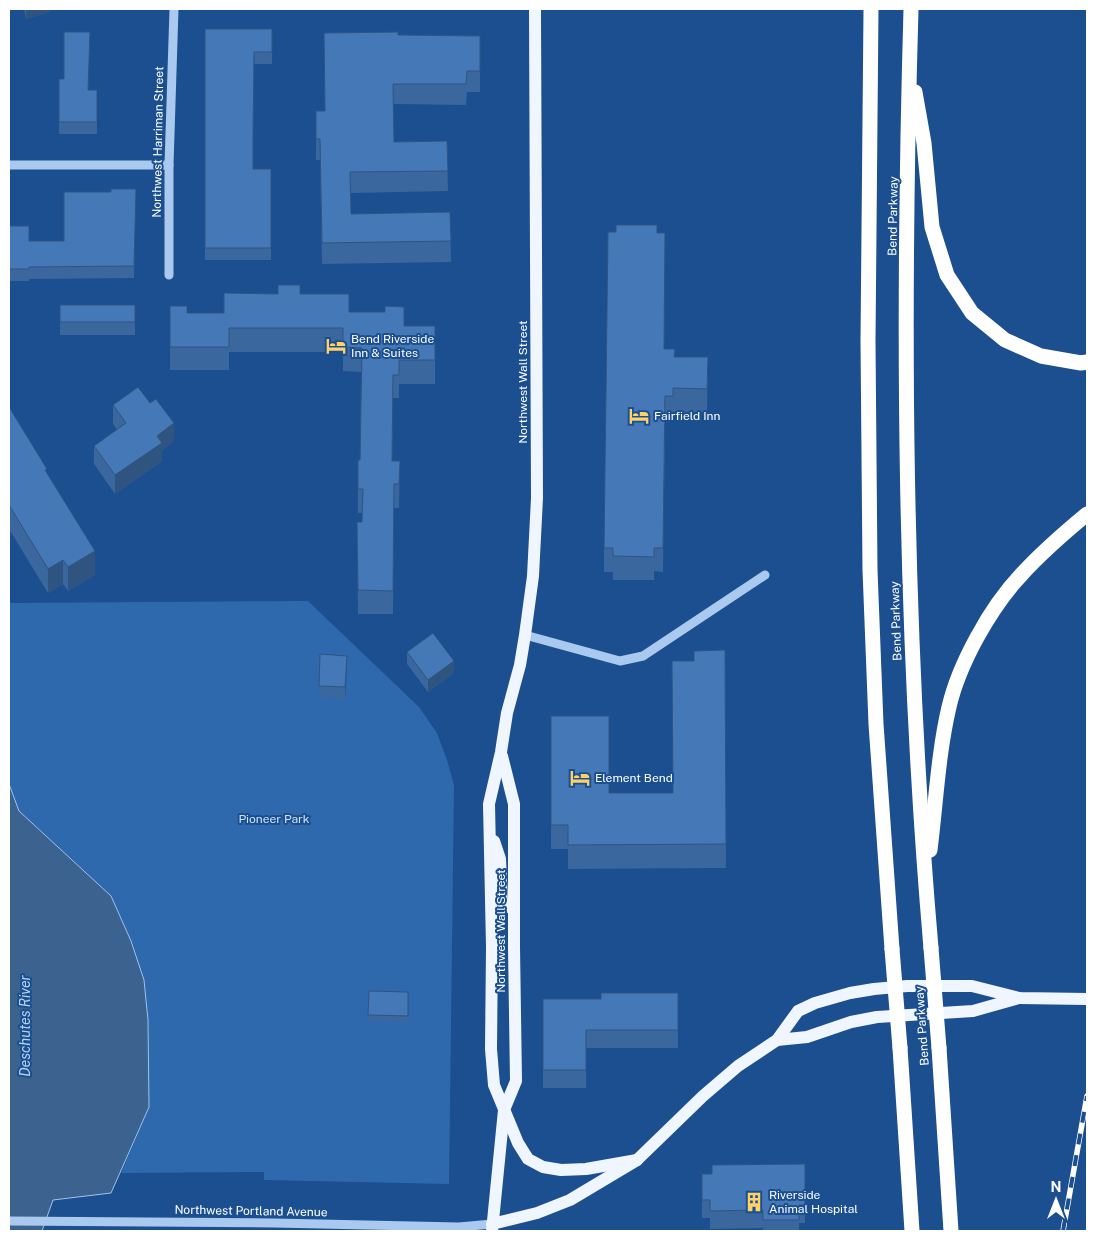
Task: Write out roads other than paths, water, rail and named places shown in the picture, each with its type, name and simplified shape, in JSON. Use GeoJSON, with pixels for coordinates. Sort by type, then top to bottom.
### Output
{"type":"FeatureCollection","features":[{"type":"Feature","properties":{"kind":"highway","name":"Bend Parkway"},"geometry":{"type":"LineString","coordinates":[[871,9],[868,332],[870,561],[876,715],[912,1231]]}},
{"type":"Feature","properties":{"kind":"highway","name":"Bend Parkway"},"geometry":{"type":"LineString","coordinates":[[911,9],[906,351],[910,602],[916,743],[951,1231]]}},
{"type":"Feature","properties":{"kind":"highway"},"geometry":{"type":"LineString","coordinates":[[909,66],[923,132],[932,227],[948,275],[972,313],[1004,340],[1041,356],[1081,363],[1087,362]]}},
{"type":"Feature","properties":{"kind":"highway"},"geometry":{"type":"LineString","coordinates":[[926,886],[942,742],[949,706],[962,666],[987,620],[1020,576],[1087,514]]}},
{"type":"Feature","properties":{"kind":"main road","name":"Northwest Wall Street"},"geometry":{"type":"LineString","coordinates":[[504,1110],[494,1085],[491,1049],[489,804],[525,635],[534,576],[537,498],[535,9]]}},
{"type":"Feature","properties":{"kind":"main road","name":"Northwest Wall Street"},"geometry":{"type":"LineString","coordinates":[[492,1228],[504,1110],[516,1082],[514,804],[501,752]]}},
{"type":"Feature","properties":{"kind":"main road"},"geometry":{"type":"LineString","coordinates":[[490,832],[500,859],[502,902],[514,910]]}},
{"type":"Feature","properties":{"kind":"main road"},"geometry":{"type":"LineString","coordinates":[[492,1228],[570,1200],[638,1160],[703,1096],[738,1066],[777,1040],[798,1011],[815,1003],[874,988],[907,986],[972,986],[1019,998],[1087,1000]]}},
{"type":"Feature","properties":{"kind":"main road"},"geometry":{"type":"LineString","coordinates":[[777,1040],[807,1037],[859,1020],[877,1017],[973,1011],[1019,998]]}},
{"type":"Feature","properties":{"kind":"main road"},"geometry":{"type":"LineString","coordinates":[[504,1110],[518,1143],[528,1159],[543,1167],[561,1170],[586,1169],[638,1160]]}},
{"type":"Feature","properties":{"kind":"street","name":"Northwest Harriman Street"},"geometry":{"type":"LineString","coordinates":[[170,275],[169,165],[174,9]]}},
{"type":"Feature","properties":{"kind":"street"},"geometry":{"type":"LineString","coordinates":[[9,164],[169,165]]}},
{"type":"Feature","properties":{"kind":"street"},"geometry":{"type":"LineString","coordinates":[[525,635],[620,661],[643,656],[765,575]]}},
{"type":"Feature","properties":{"kind":"street","name":"Northwest Portland Avenue"},"geometry":{"type":"LineString","coordinates":[[9,1221],[274,1223],[492,1228]]}},
{"type":"Feature","properties":{"kind":"water","name":"Deschutes River"},"geometry":{"type":"Polygon","coordinates":[[[9,784],[19,811],[111,896],[131,941],[144,980],[148,1020],[149,1107],[111,1193],[53,1200],[42,1231],[9,1231],[9,784]]]}},
{"type":"Feature","properties":{"kind":"railway"},"geometry":{"type":"LineString","coordinates":[[1063,1231],[1087,1096]]}},
{"type":"Feature","properties":{"kind":"place","name":"Bend Riverside Inn & Suites"},"geometry":{"type":"Point","coordinates":[336,346]}},
{"type":"Feature","properties":{"kind":"place","name":"Fairfield Inn"},"geometry":{"type":"Point","coordinates":[639,416]}},
{"type":"Feature","properties":{"kind":"place","name":"Element Bend"},"geometry":{"type":"Point","coordinates":[580,778]}},
{"type":"Feature","properties":{"kind":"place","name":"Riverside Animal Hospital"},"geometry":{"type":"Point","coordinates":[754,1202]}},
{"type":"Feature","properties":{"kind":"park label","name":"Pioneer Park"},"geometry":{"type":"Point","coordinates":[274,819]}}]}
